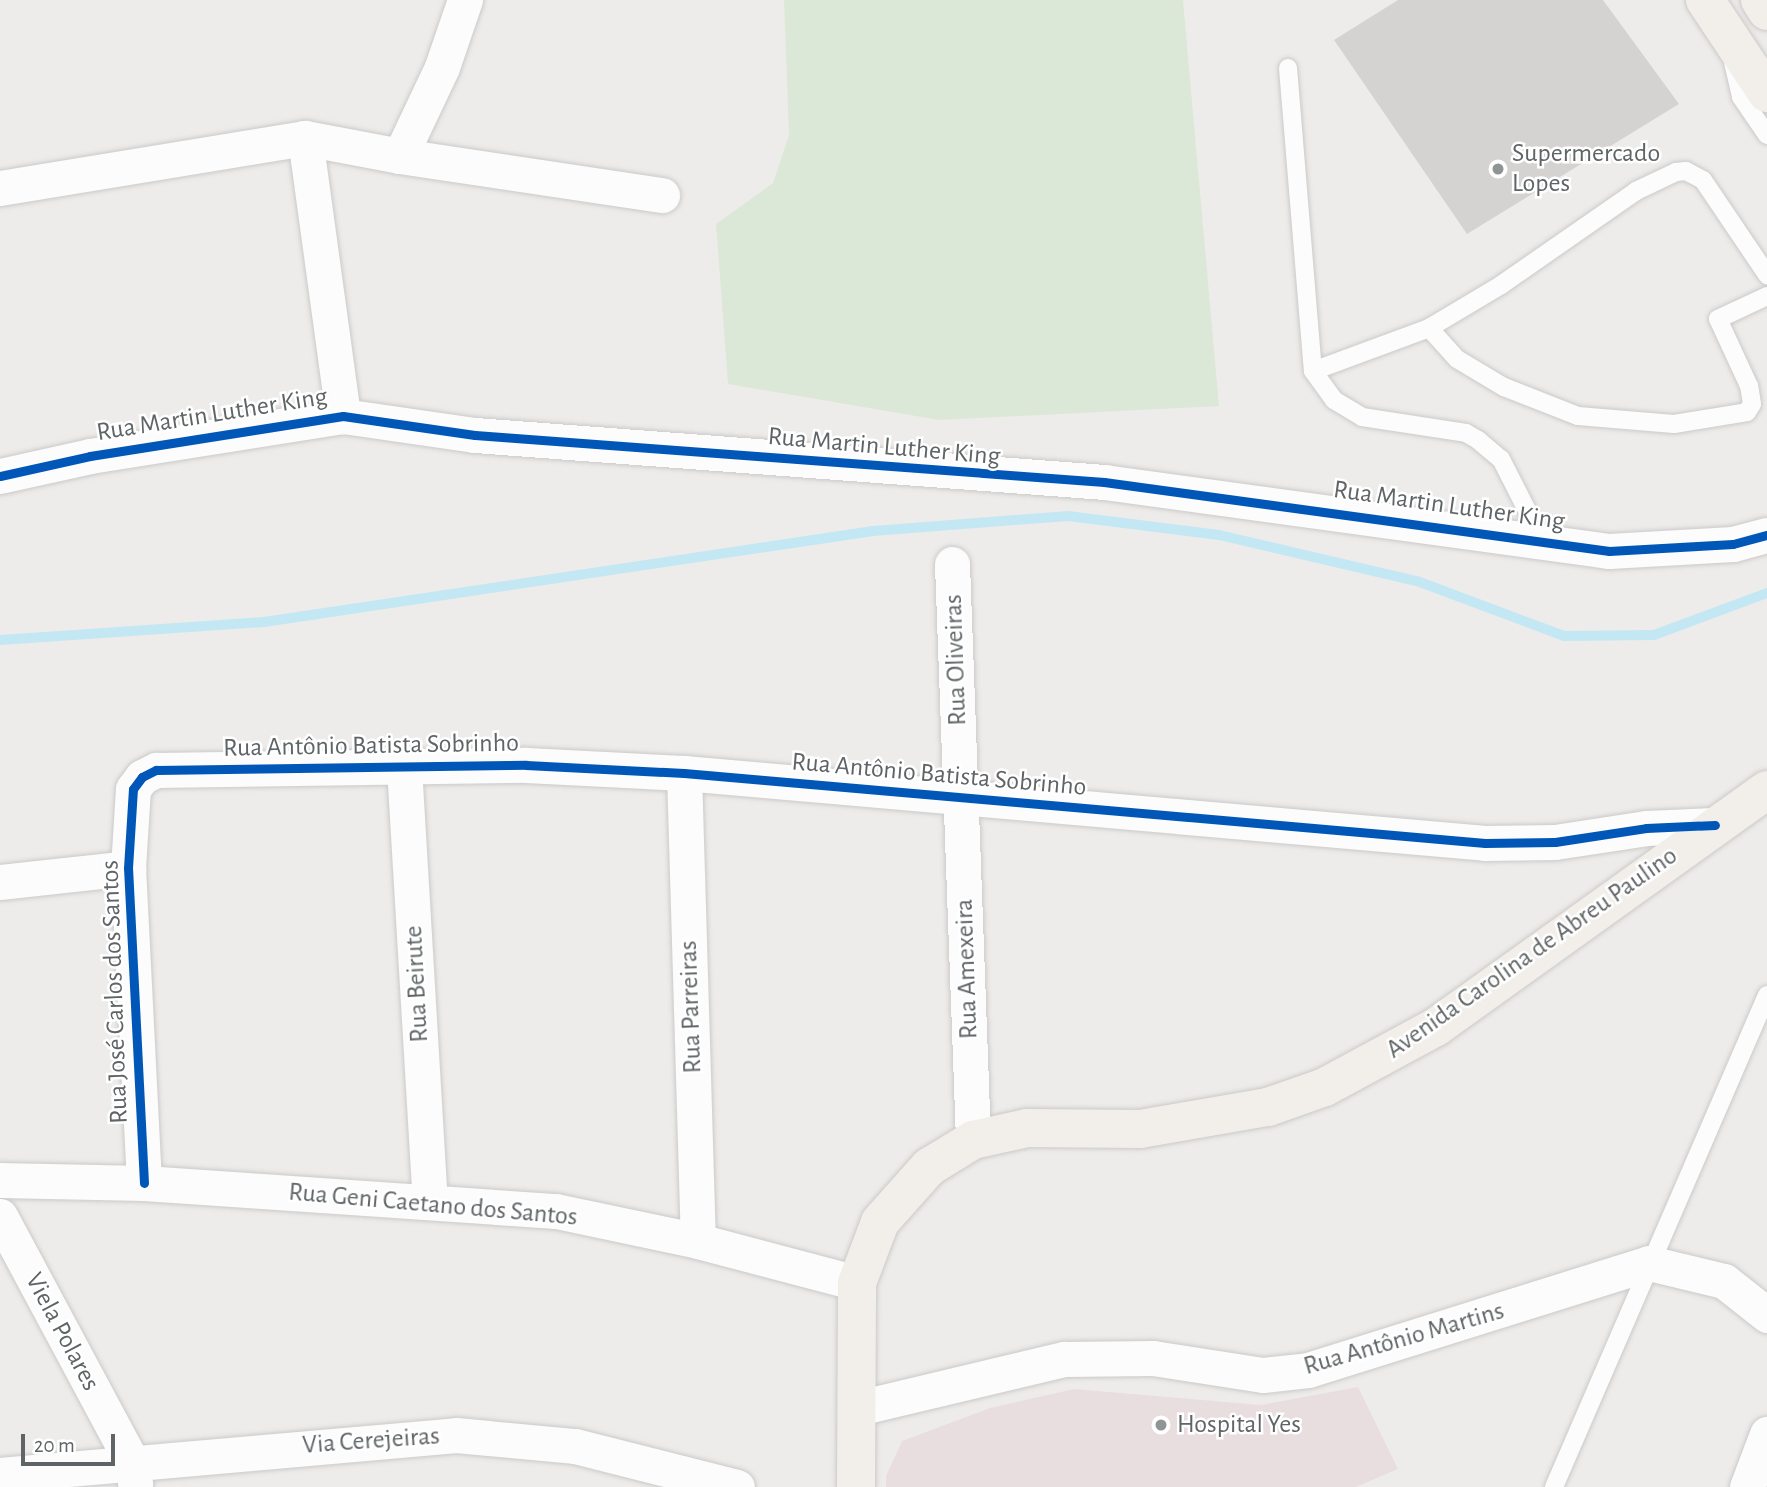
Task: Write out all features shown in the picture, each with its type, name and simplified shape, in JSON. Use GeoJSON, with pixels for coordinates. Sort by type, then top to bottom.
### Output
{"type":"FeatureCollection","features":[{"type":"Feature","properties":{"kind":"main road"},"geometry":{"type":"LineString","coordinates":[[1705,0],[1767,93]]}},
{"type":"Feature","properties":{"kind":"main road"},"geometry":{"type":"LineString","coordinates":[[1760,0],[1767,11]]}},
{"type":"Feature","properties":{"kind":"main road","name":"Avenida Carolina de Abreu Paulino"},"geometry":{"type":"LineString","coordinates":[[856,1487],[858,1283],[880,1222],[929,1167],[973,1140],[1027,1128],[1140,1129],[1268,1107],[1325,1087],[1436,1027],[1767,790]]}},
{"type":"Feature","properties":{"kind":"street"},"geometry":{"type":"LineString","coordinates":[[400,156],[442,67],[465,0]]}},
{"type":"Feature","properties":{"kind":"street"},"geometry":{"type":"LineString","coordinates":[[305,138],[343,415]]}},
{"type":"Feature","properties":{"kind":"street"},"geometry":{"type":"LineString","coordinates":[[0,188],[305,138],[400,156],[662,195]]}},
{"type":"Feature","properties":{"kind":"street","name":"Rua Martin Luther King"},"geometry":{"type":"LineString","coordinates":[[0,476],[90,456],[343,415],[475,435],[1104,482],[1541,538],[1609,551],[1733,544],[1767,535]]}},
{"type":"Feature","properties":{"kind":"street","name":"Rua Oliveiras"},"geometry":{"type":"LineString","coordinates":[[952,564],[962,797]]}},
{"type":"Feature","properties":{"kind":"street","name":"Rua Antônio Batista Sobrinho"},"geometry":{"type":"LineString","coordinates":[[156,770],[526,765],[684,773],[1485,843],[1555,842],[1646,828],[1715,825]]}},
{"type":"Feature","properties":{"kind":"street","name":"Rua Beirute"},"geometry":{"type":"LineString","coordinates":[[404,767],[430,1201]]}},
{"type":"Feature","properties":{"kind":"street","name":"Rua José Carlos dos Santos"},"geometry":{"type":"LineString","coordinates":[[144,1183],[128,868],[134,789],[142,777],[156,770]]}},
{"type":"Feature","properties":{"kind":"street","name":"Rua Parreiras"},"geometry":{"type":"LineString","coordinates":[[684,773],[698,1241]]}},
{"type":"Feature","properties":{"kind":"street","name":"Rua Amexeira"},"geometry":{"type":"LineString","coordinates":[[962,797],[973,1140]]}},
{"type":"Feature","properties":{"kind":"street"},"geometry":{"type":"LineString","coordinates":[[0,882],[128,868]]}},
{"type":"Feature","properties":{"kind":"street","name":"Rua Geni Caetano dos Santos"},"geometry":{"type":"LineString","coordinates":[[0,1180],[144,1183],[556,1211],[698,1241],[858,1283]]}},
{"type":"Feature","properties":{"kind":"street","name":"Viela Polares"},"geometry":{"type":"LineString","coordinates":[[0,1216],[134,1476]]}},
{"type":"Feature","properties":{"kind":"street"},"geometry":{"type":"LineString","coordinates":[[1649,1263],[1724,1281],[1767,1315]]}},
{"type":"Feature","properties":{"kind":"street","name":"Rua Antônio Martins"},"geometry":{"type":"LineString","coordinates":[[858,1408],[1064,1360],[1153,1358],[1263,1375],[1308,1370],[1649,1263]]}},
{"type":"Feature","properties":{"kind":"street"},"geometry":{"type":"LineString","coordinates":[[1747,1487],[1767,1434]]}},
{"type":"Feature","properties":{"kind":"street","name":"Via Cerejeiras"},"geometry":{"type":"LineString","coordinates":[[0,1475],[134,1476],[299,1445],[456,1435],[575,1446],[737,1487]]}},
{"type":"Feature","properties":{"kind":"lane"},"geometry":{"type":"LineString","coordinates":[[1731,41],[1741,97],[1767,135]]}},
{"type":"Feature","properties":{"kind":"lane"},"geometry":{"type":"LineString","coordinates":[[1288,68],[1313,371],[1334,401],[1362,417],[1466,433],[1478,440],[1501,458],[1541,538]]}},
{"type":"Feature","properties":{"kind":"lane"},"geometry":{"type":"LineString","coordinates":[[1313,371],[1429,328],[1501,285],[1636,191],[1676,172],[1686,171],[1703,180],[1767,275]]}},
{"type":"Feature","properties":{"kind":"lane"},"geometry":{"type":"LineString","coordinates":[[1429,328],[1457,359],[1529,397],[1578,416],[1674,424],[1747,412],[1752,404],[1749,386],[1718,319],[1767,296]]}},
{"type":"Feature","properties":{"kind":"lane"},"geometry":{"type":"LineString","coordinates":[[1554,1487],[1767,995]]}},
{"type":"Feature","properties":{"kind":"shaded area","name":"Hospital Yes"},"geometry":{"type":"Polygon","coordinates":[[[1358,1387],[1398,1469],[1356,1487],[886,1487],[886,1476],[902,1441],[990,1408],[1074,1389],[1261,1405],[1358,1387]]]}},
{"type":"Feature","properties":{"kind":"green space"},"geometry":{"type":"Polygon","coordinates":[[[784,0],[1183,0],[1219,406],[939,420],[728,384],[716,224],[773,183],[789,135],[784,0]]]}},
{"type":"Feature","properties":{"kind":"building","name":"Supermercado Lopes"},"geometry":{"type":"Polygon","coordinates":[[[1398,0],[1603,0],[1679,104],[1467,234],[1334,40],[1398,0]]]}},
{"type":"Feature","properties":{"kind":"waterway"},"geometry":{"type":"LineString","coordinates":[[0,640],[264,622],[873,531],[1068,516],[1219,535],[1417,581],[1564,636],[1654,635],[1767,593]]}},
{"type":"Feature","properties":{"kind":"cycle path"},"geometry":{"type":"LineString","coordinates":[[0,476],[90,456],[343,416],[475,435],[1104,482],[1609,551],[1733,544],[1767,535]]}},
{"type":"Feature","properties":{"kind":"cycle path"},"geometry":{"type":"LineString","coordinates":[[144,1183],[128,868],[133,789],[142,777],[156,770],[526,765],[684,773],[1485,843],[1555,842],[1646,828],[1715,825]]}},
{"type":"Feature","properties":{"kind":"place","name":"Supermercado Lopes"},"geometry":{"type":"Point","coordinates":[1498,169]}},
{"type":"Feature","properties":{"kind":"place","name":"Hospital Yes"},"geometry":{"type":"Point","coordinates":[1161,1425]}}]}
